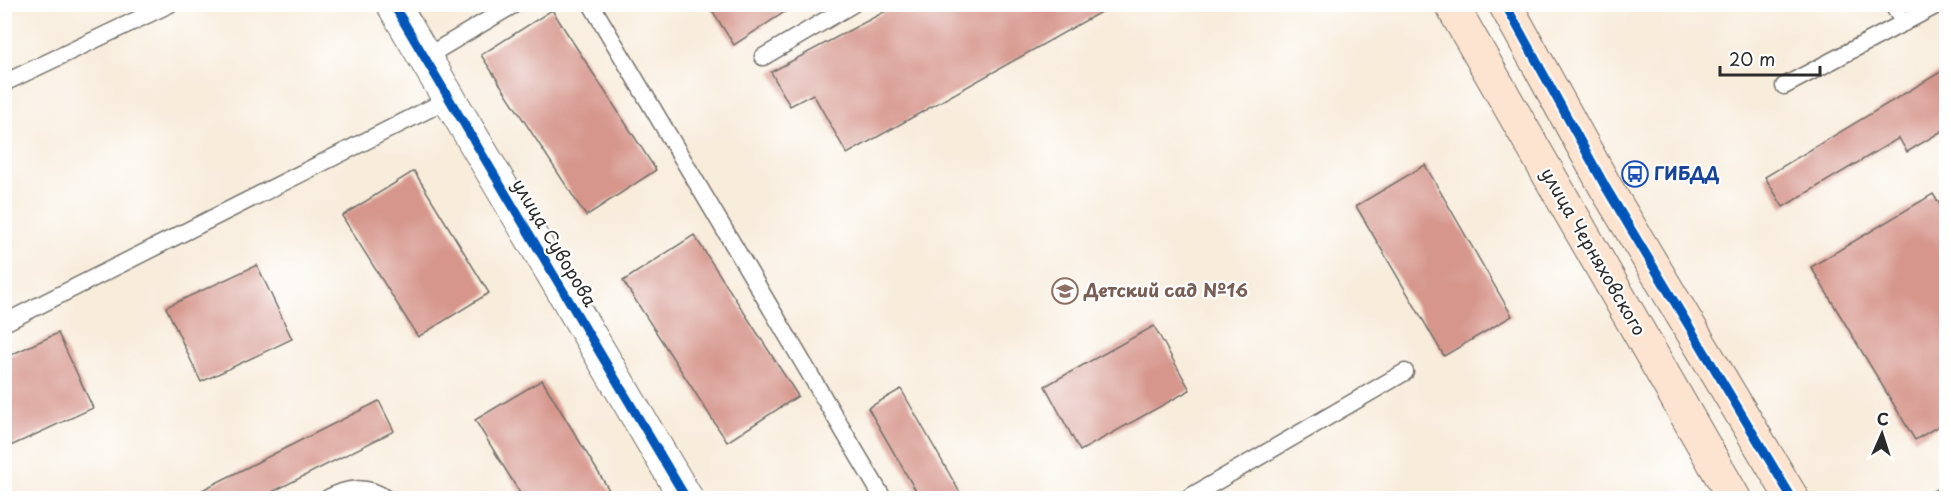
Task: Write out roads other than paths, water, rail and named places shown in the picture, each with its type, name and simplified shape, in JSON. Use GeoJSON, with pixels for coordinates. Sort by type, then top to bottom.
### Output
{"type":"FeatureCollection","features":[{"type":"Feature","properties":{"kind":"street","name":"улица Суворова"},"geometry":{"type":"LineString","coordinates":[[393,4],[686,498]]}},
{"type":"Feature","properties":{"kind":"street","name":"улица Черняховского"},"geometry":{"type":"LineString","coordinates":[[1451,4],[1734,498]]}},
{"type":"Feature","properties":{"kind":"street"},"geometry":{"type":"LineString","coordinates":[[1505,4],[1605,186],[1792,498]]}},
{"type":"Feature","properties":{"kind":"lane"},"geometry":{"type":"LineString","coordinates":[[4,83],[170,4]]}},
{"type":"Feature","properties":{"kind":"lane"},"geometry":{"type":"LineString","coordinates":[[424,58],[515,4]]}},
{"type":"Feature","properties":{"kind":"lane"},"geometry":{"type":"LineString","coordinates":[[591,4],[883,498]]}},
{"type":"Feature","properties":{"kind":"lane"},"geometry":{"type":"LineString","coordinates":[[763,57],[853,4]]}},
{"type":"Feature","properties":{"kind":"lane"},"geometry":{"type":"LineString","coordinates":[[1892,4],[1904,23]]}},
{"type":"Feature","properties":{"kind":"lane"},"geometry":{"type":"LineString","coordinates":[[1784,86],[1939,4]]}},
{"type":"Feature","properties":{"kind":"lane"},"geometry":{"type":"LineString","coordinates":[[4,323],[449,99]]}},
{"type":"Feature","properties":{"kind":"lane"},"geometry":{"type":"LineString","coordinates":[[1188,498],[1405,372]]}},
{"type":"Feature","properties":{"kind":"lane"},"geometry":{"type":"LineString","coordinates":[[328,498],[338,492],[364,488],[385,498]]}},
{"type":"Feature","properties":{"kind":"lane"},"geometry":{"type":"LineString","coordinates":[[1938,498],[1947,494]]}},
{"type":"Feature","properties":{"kind":"place","name":"ГИБДД"},"geometry":{"type":"Point","coordinates":[1635,174]}},
{"type":"Feature","properties":{"kind":"place","name":"Детский сад №16"},"geometry":{"type":"Point","coordinates":[1065,291]}}]}
